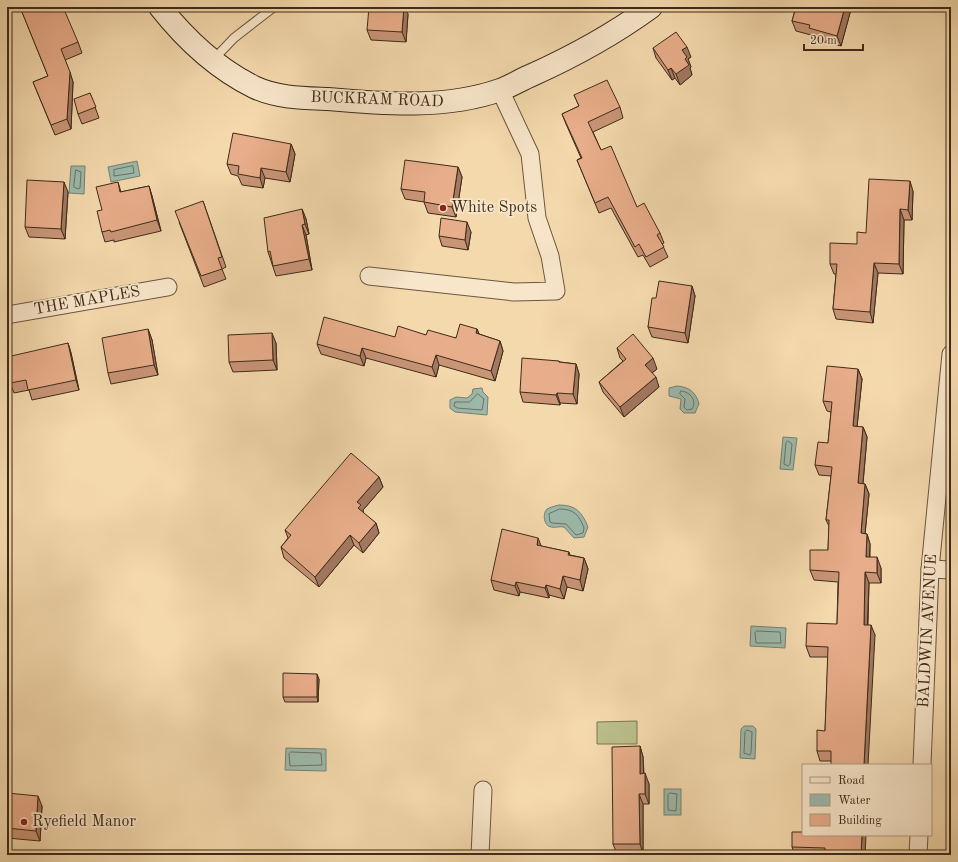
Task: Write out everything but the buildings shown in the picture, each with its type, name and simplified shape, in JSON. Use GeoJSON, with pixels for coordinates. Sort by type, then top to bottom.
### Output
{"type":"FeatureCollection","features":[{"type":"Feature","properties":{"kind":"main road","name":"BUCKRAM ROAD"},"geometry":{"type":"LineString","coordinates":[[160,7],[181,34],[213,61],[233,75],[256,88],[285,96],[390,103],[451,102],[500,90],[568,58],[624,26],[650,7]]}},
{"type":"Feature","properties":{"kind":"street"},"geometry":{"type":"LineString","coordinates":[[369,276],[514,292],[556,291],[550,256],[537,218],[530,154],[500,90]]}},
{"type":"Feature","properties":{"kind":"street","name":"THE MAPLES"},"geometry":{"type":"LineString","coordinates":[[7,315],[168,287]]}},
{"type":"Feature","properties":{"kind":"street","name":"BALDWIN AVENUE"},"geometry":{"type":"LineString","coordinates":[[922,764],[930,569],[951,354]]}},
{"type":"Feature","properties":{"kind":"street"},"geometry":{"type":"LineString","coordinates":[[930,569],[951,570]]}},
{"type":"Feature","properties":{"kind":"street"},"geometry":{"type":"LineString","coordinates":[[480,855],[483,790]]}},
{"type":"Feature","properties":{"kind":"street"},"geometry":{"type":"LineString","coordinates":[[918,855],[919,836]]}},
{"type":"Feature","properties":{"kind":"lane"},"geometry":{"type":"LineString","coordinates":[[213,61],[234,38],[274,7]]}},
{"type":"Feature","properties":{"kind":"green space"},"geometry":{"type":"Polygon","coordinates":[[[637,721],[637,744],[597,744],[597,722],[637,721]]]}},
{"type":"Feature","properties":{"kind":"water"},"geometry":{"type":"Polygon","coordinates":[[[137,161],[140,176],[111,182],[108,167],[137,161]]]}},
{"type":"Feature","properties":{"kind":"water"},"geometry":{"type":"Polygon","coordinates":[[[71,166],[85,166],[84,194],[69,193],[71,166]]]}},
{"type":"Feature","properties":{"kind":"water"},"geometry":{"type":"Polygon","coordinates":[[[677,386],[688,389],[696,396],[699,404],[695,413],[684,413],[680,409],[681,399],[669,396],[669,388],[677,386]]]}},
{"type":"Feature","properties":{"kind":"water"},"geometry":{"type":"Polygon","coordinates":[[[482,388],[483,392],[488,397],[487,415],[455,412],[450,408],[450,400],[456,397],[467,398],[472,394],[473,389],[482,388]]]}},
{"type":"Feature","properties":{"kind":"water"},"geometry":{"type":"Polygon","coordinates":[[[783,437],[797,438],[793,470],[780,469],[783,437]]]}},
{"type":"Feature","properties":{"kind":"water"},"geometry":{"type":"Polygon","coordinates":[[[559,505],[570,506],[581,513],[588,527],[584,537],[574,538],[564,527],[549,526],[545,522],[545,511],[548,508],[559,505]]]}},
{"type":"Feature","properties":{"kind":"water"},"geometry":{"type":"Polygon","coordinates":[[[751,626],[786,628],[785,648],[750,646],[751,626]]]}},
{"type":"Feature","properties":{"kind":"water"},"geometry":{"type":"Polygon","coordinates":[[[744,726],[753,726],[756,729],[755,759],[740,758],[741,729],[744,726]]]}},
{"type":"Feature","properties":{"kind":"water"},"geometry":{"type":"Polygon","coordinates":[[[286,748],[326,749],[326,771],[285,770],[286,748]]]}},
{"type":"Feature","properties":{"kind":"water"},"geometry":{"type":"Polygon","coordinates":[[[664,789],[681,789],[681,815],[664,815],[664,789]]]}},
{"type":"Feature","properties":{"kind":"place","name":"White Spots"},"geometry":{"type":"Point","coordinates":[443,208]}},
{"type":"Feature","properties":{"kind":"place","name":"Ryefield Manor"},"geometry":{"type":"Point","coordinates":[24,822]}}]}
